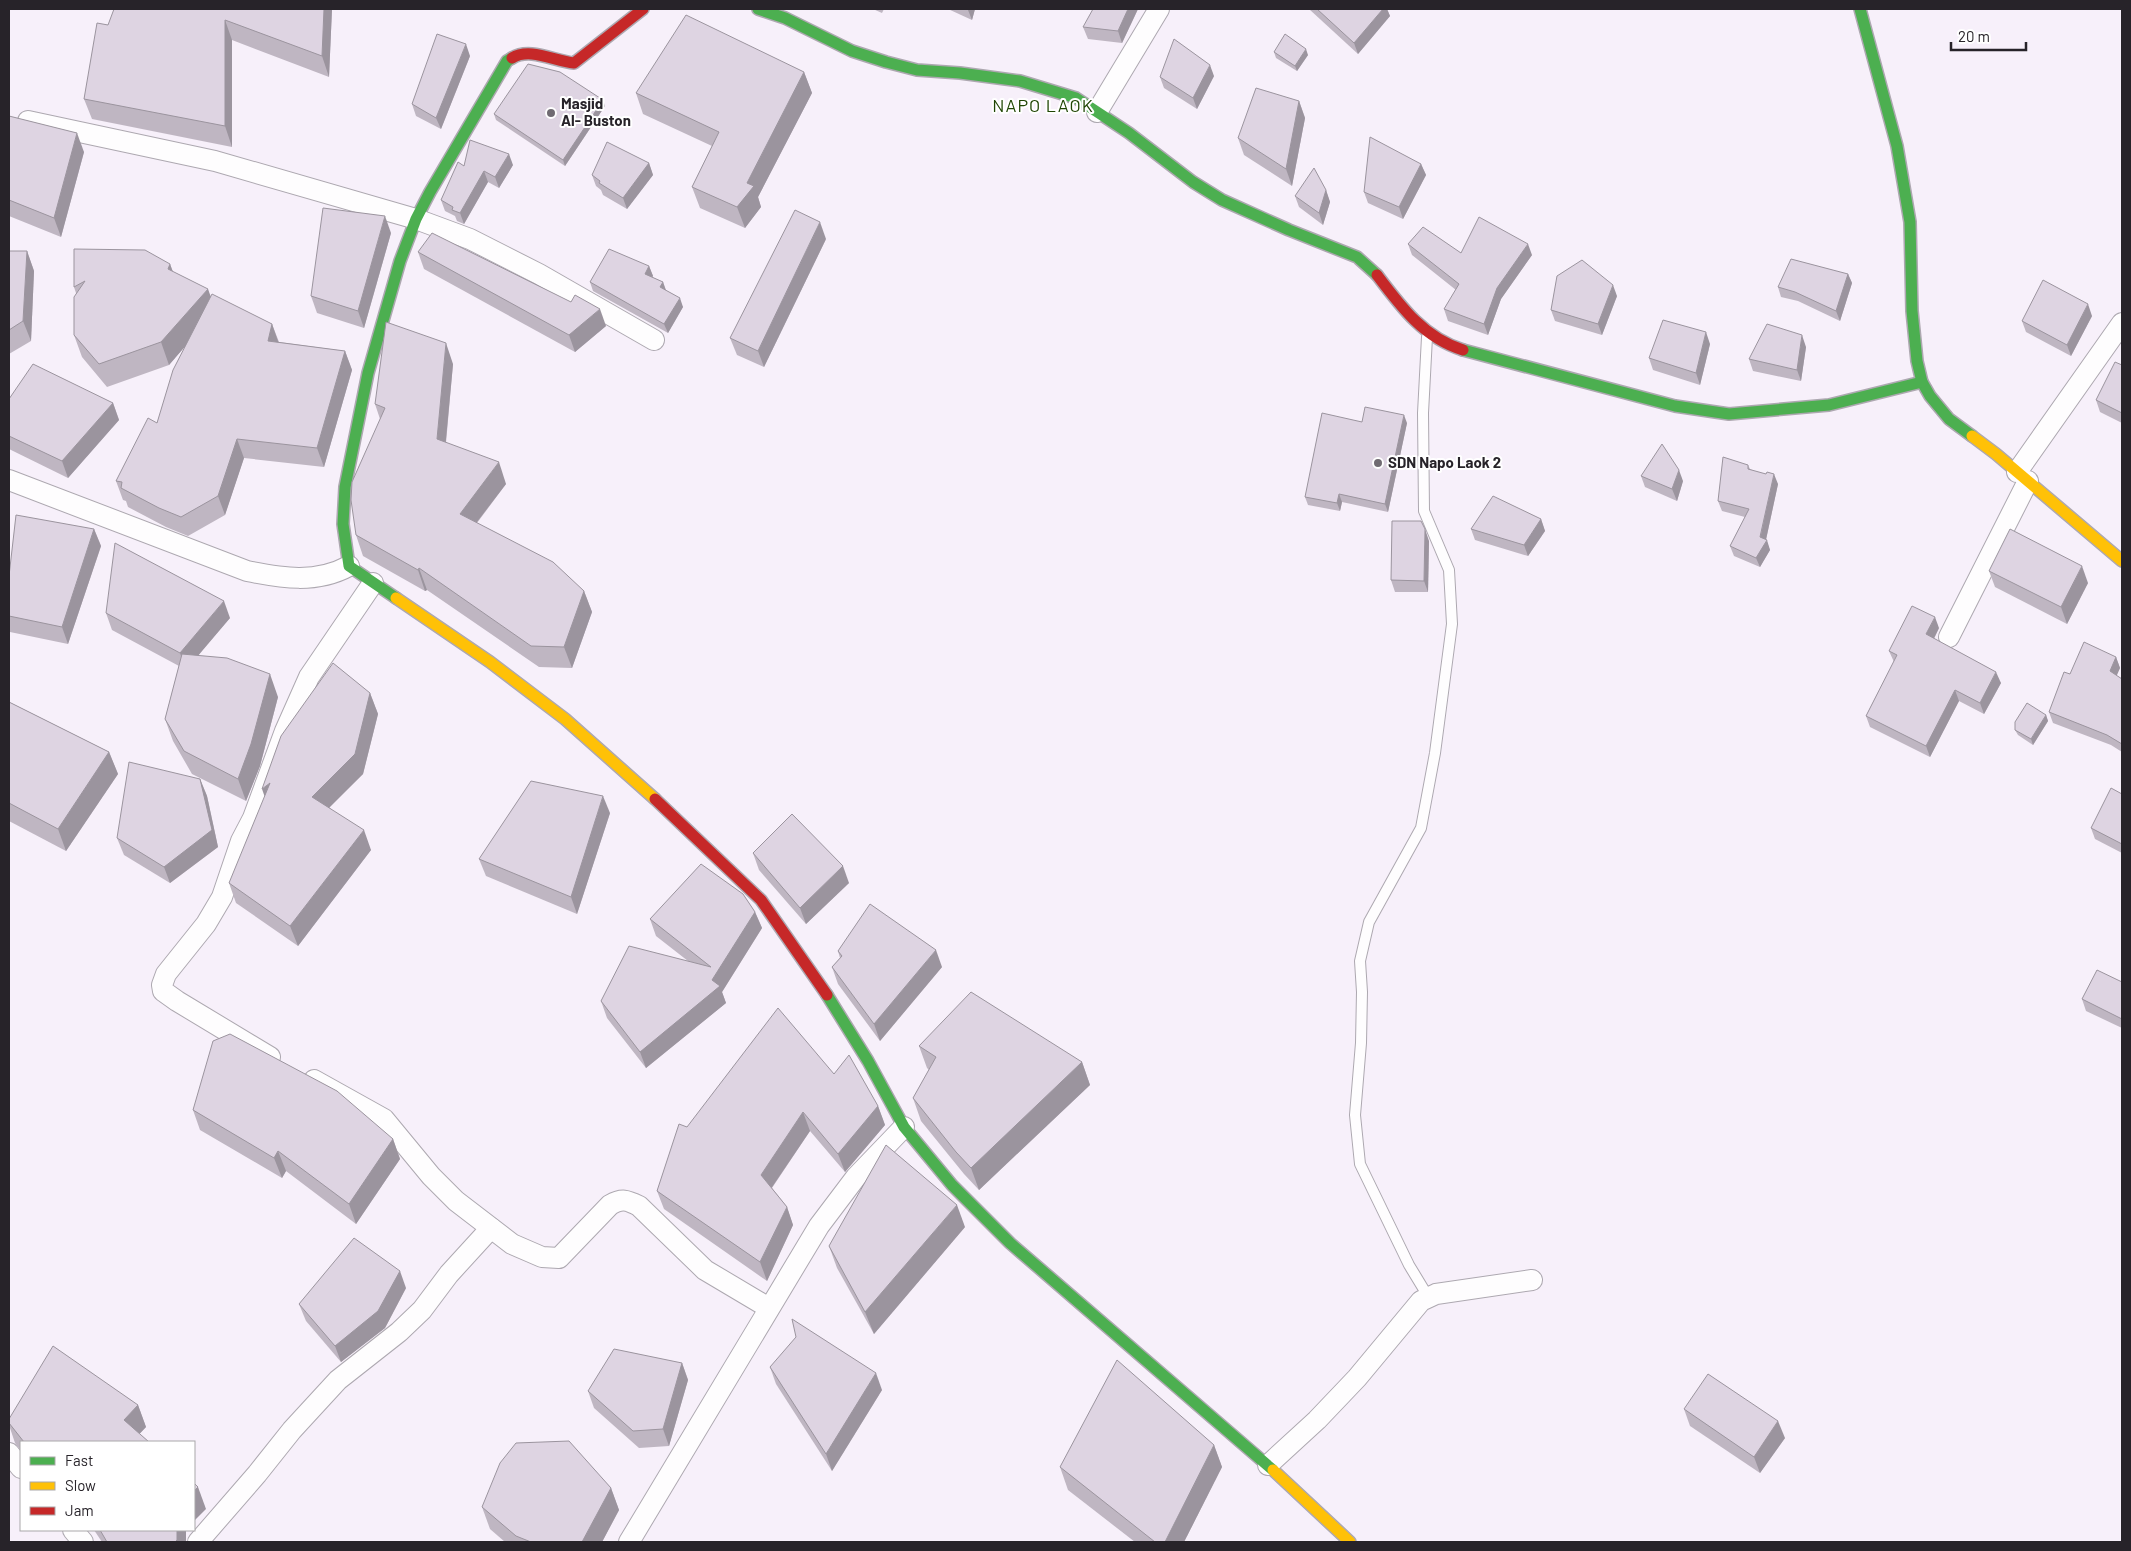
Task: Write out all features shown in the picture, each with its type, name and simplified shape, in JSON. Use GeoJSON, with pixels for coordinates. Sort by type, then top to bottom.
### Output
{"type":"FeatureCollection","features":[{"type":"Feature","properties":{"kind":"street"},"geometry":{"type":"LineString","coordinates":[[643,9],[574,63],[565,63],[526,52],[514,54],[507,61],[416,219],[400,261],[368,373],[345,487],[343,524],[349,566],[490,662],[565,719],[604,752],[732,871],[761,900],[831,1001],[868,1061],[904,1128],[952,1186],[1010,1243],[1268,1466],[1350,1542]]}},
{"type":"Feature","properties":{"kind":"street"},"geometry":{"type":"LineString","coordinates":[[758,9],[785,18],[852,51],[886,62],[917,70],[1020,80],[1076,98],[1129,133],[1193,182],[1222,200],[1289,230],[1357,257],[1372,269],[1395,299],[1428,334],[1446,345],[1508,363],[1676,406],[1729,414],[1829,405],[1922,382]]}},
{"type":"Feature","properties":{"kind":"street"},"geometry":{"type":"LineString","coordinates":[[1097,112],[1159,9]]}},
{"type":"Feature","properties":{"kind":"street"},"geometry":{"type":"LineString","coordinates":[[1860,9],[1897,146],[1910,222],[1912,311],[1916,361],[1922,382],[1930,396],[1949,419],[2122,561]]}},
{"type":"Feature","properties":{"kind":"street"},"geometry":{"type":"LineString","coordinates":[[18,119],[215,160],[416,219],[470,239],[539,274],[654,340]]}},
{"type":"Feature","properties":{"kind":"street"},"geometry":{"type":"LineString","coordinates":[[1949,637],[2022,477],[2122,323]]}},
{"type":"Feature","properties":{"kind":"street"},"geometry":{"type":"LineString","coordinates":[[9,480],[247,571],[305,579],[334,574],[349,566]]}},
{"type":"Feature","properties":{"kind":"street"},"geometry":{"type":"LineString","coordinates":[[373,583],[309,677],[285,731],[254,818],[241,842],[222,897],[206,924],[166,974],[162,985],[163,992],[290,1068],[339,1092],[384,1119],[431,1176],[456,1201],[512,1244],[535,1255],[559,1258],[610,1205],[620,1199],[627,1200],[640,1206],[705,1270],[769,1308]]}},
{"type":"Feature","properties":{"kind":"street"},"geometry":{"type":"LineString","coordinates":[[629,1542],[819,1226],[856,1177],[904,1128]]}},
{"type":"Feature","properties":{"kind":"street"},"geometry":{"type":"LineString","coordinates":[[198,1542],[292,1430],[331,1387],[368,1354],[399,1332],[422,1310],[449,1274],[491,1228]]}},
{"type":"Feature","properties":{"kind":"street"},"geometry":{"type":"LineString","coordinates":[[1268,1466],[1317,1420],[1357,1378],[1421,1301],[1436,1294],[1532,1280]]}},
{"type":"Feature","properties":{"kind":"street"},"geometry":{"type":"LineString","coordinates":[[9,1453],[20,1467]]}},
{"type":"Feature","properties":{"kind":"street"},"geometry":{"type":"LineString","coordinates":[[74,1531],[84,1542]]}},
{"type":"Feature","properties":{"kind":"lane"},"geometry":{"type":"LineString","coordinates":[[1428,334],[1423,413],[1424,511],[1449,570],[1452,624],[1435,753],[1421,828],[1369,922],[1360,961],[1362,992],[1361,1042],[1355,1115],[1360,1164],[1409,1266],[1428,1298]]}},
{"type":"Feature","properties":{"kind":"building"},"geometry":{"type":"Polygon","coordinates":[[[114,9],[324,9],[322,56],[225,20],[225,126],[84,99],[97,23],[108,25],[114,9]]]}},
{"type":"Feature","properties":{"kind":"building"},"geometry":{"type":"Polygon","coordinates":[[[1093,9],[1128,9],[1118,31],[1083,27],[1093,9]]]}},
{"type":"Feature","properties":{"kind":"building"},"geometry":{"type":"Polygon","coordinates":[[[1317,9],[1383,9],[1354,43],[1317,9]]]}},
{"type":"Feature","properties":{"kind":"building"},"geometry":{"type":"Polygon","coordinates":[[[686,15],[804,72],[747,183],[754,186],[737,207],[692,187],[719,132],[636,93],[686,15]]]}},
{"type":"Feature","properties":{"kind":"building"},"geometry":{"type":"Polygon","coordinates":[[[437,34],[466,44],[436,118],[412,104],[437,34]]]}},
{"type":"Feature","properties":{"kind":"building"},"geometry":{"type":"Polygon","coordinates":[[[1285,34],[1306,49],[1295,66],[1274,52],[1285,34]]]}},
{"type":"Feature","properties":{"kind":"building"},"geometry":{"type":"Polygon","coordinates":[[[1174,39],[1210,65],[1193,98],[1160,77],[1174,39]]]}},
{"type":"Feature","properties":{"kind":"building","name":"Masjid Al- Buston"},"geometry":{"type":"Polygon","coordinates":[[[528,64],[560,72],[603,100],[563,160],[494,114],[528,64]]]}},
{"type":"Feature","properties":{"kind":"building"},"geometry":{"type":"Polygon","coordinates":[[[1256,88],[1299,101],[1286,169],[1238,138],[1256,88]]]}},
{"type":"Feature","properties":{"kind":"building"},"geometry":{"type":"Polygon","coordinates":[[[9,116],[77,133],[54,218],[9,200],[9,116]]]}},
{"type":"Feature","properties":{"kind":"building"},"geometry":{"type":"Polygon","coordinates":[[[1370,137],[1421,164],[1399,207],[1364,192],[1370,137]]]}},
{"type":"Feature","properties":{"kind":"building"},"geometry":{"type":"Polygon","coordinates":[[[470,140],[509,154],[495,177],[484,171],[460,213],[452,210],[453,207],[441,200],[458,162],[464,166],[470,140]]]}},
{"type":"Feature","properties":{"kind":"building"},"geometry":{"type":"Polygon","coordinates":[[[607,142],[649,163],[623,198],[599,183],[600,181],[592,175],[607,142]]]}},
{"type":"Feature","properties":{"kind":"building"},"geometry":{"type":"Polygon","coordinates":[[[1314,168],[1326,190],[1319,213],[1295,196],[1314,168]]]}},
{"type":"Feature","properties":{"kind":"building"},"geometry":{"type":"Polygon","coordinates":[[[323,208],[385,216],[358,311],[311,296],[323,208]]]}},
{"type":"Feature","properties":{"kind":"building"},"geometry":{"type":"Polygon","coordinates":[[[795,210],[820,222],[758,351],[730,338],[795,210]]]}},
{"type":"Feature","properties":{"kind":"building"},"geometry":{"type":"Polygon","coordinates":[[[1479,217],[1528,244],[1497,288],[1484,324],[1444,309],[1459,284],[1408,244],[1423,227],[1461,253],[1479,217]]]}},
{"type":"Feature","properties":{"kind":"building"},"geometry":{"type":"Polygon","coordinates":[[[432,233],[571,302],[575,295],[600,309],[569,335],[418,252],[432,233]]]}},
{"type":"Feature","properties":{"kind":"building"},"geometry":{"type":"Polygon","coordinates":[[[74,249],[145,250],[170,264],[168,269],[208,289],[161,342],[99,364],[74,335],[74,297],[85,281],[74,287],[74,249]]]}},
{"type":"Feature","properties":{"kind":"building"},"geometry":{"type":"Polygon","coordinates":[[[609,249],[649,266],[645,274],[663,282],[660,287],[680,298],[664,324],[590,282],[609,249]]]}},
{"type":"Feature","properties":{"kind":"building"},"geometry":{"type":"Polygon","coordinates":[[[9,251],[27,251],[23,321],[9,330],[9,251]]]}},
{"type":"Feature","properties":{"kind":"building"},"geometry":{"type":"Polygon","coordinates":[[[1791,259],[1848,274],[1836,311],[1795,292],[1778,287],[1791,259]]]}},
{"type":"Feature","properties":{"kind":"building"},"geometry":{"type":"Polygon","coordinates":[[[1582,260],[1613,285],[1598,324],[1551,310],[1557,276],[1582,260]]]}},
{"type":"Feature","properties":{"kind":"building"},"geometry":{"type":"Polygon","coordinates":[[[2043,280],[2088,304],[2067,345],[2022,321],[2043,280]]]}},
{"type":"Feature","properties":{"kind":"building"},"geometry":{"type":"Polygon","coordinates":[[[212,294],[272,324],[268,341],[345,351],[317,448],[237,439],[218,496],[181,517],[121,488],[122,482],[116,481],[148,418],[157,423],[173,370],[212,294]]]}},
{"type":"Feature","properties":{"kind":"building"},"geometry":{"type":"Polygon","coordinates":[[[1663,320],[1706,332],[1696,373],[1649,358],[1663,320]]]}},
{"type":"Feature","properties":{"kind":"building"},"geometry":{"type":"Polygon","coordinates":[[[386,322],[446,343],[437,439],[499,462],[460,514],[553,562],[584,591],[564,647],[531,646],[419,568],[418,570],[356,535],[351,500],[352,482],[385,408],[375,404],[386,322]]]}},
{"type":"Feature","properties":{"kind":"building"},"geometry":{"type":"Polygon","coordinates":[[[1767,324],[1802,335],[1797,370],[1749,359],[1767,324]]]}},
{"type":"Feature","properties":{"kind":"building"},"geometry":{"type":"Polygon","coordinates":[[[2115,362],[2122,365],[2122,413],[2096,400],[2115,362]]]}},
{"type":"Feature","properties":{"kind":"building"},"geometry":{"type":"Polygon","coordinates":[[[33,364],[113,403],[62,461],[9,436],[9,399],[33,364]]]}},
{"type":"Feature","properties":{"kind":"building"},"geometry":{"type":"Polygon","coordinates":[[[1365,407],[1404,415],[1385,504],[1339,494],[1337,503],[1305,497],[1322,413],[1362,422],[1365,407]]]}},
{"type":"Feature","properties":{"kind":"building"},"geometry":{"type":"Polygon","coordinates":[[[1662,444],[1679,470],[1672,489],[1641,476],[1662,444]]]}},
{"type":"Feature","properties":{"kind":"building"},"geometry":{"type":"Polygon","coordinates":[[[1723,457],[1748,465],[1748,469],[1766,474],[1767,472],[1774,474],[1760,537],[1767,540],[1756,558],[1730,546],[1749,509],[1718,501],[1723,457]]]}},
{"type":"Feature","properties":{"kind":"building"},"geometry":{"type":"Polygon","coordinates":[[[1493,496],[1541,519],[1524,545],[1471,529],[1493,496]]]}},
{"type":"Feature","properties":{"kind":"building"},"geometry":{"type":"Polygon","coordinates":[[[16,515],[94,529],[62,627],[9,616],[9,576],[16,515]]]}},
{"type":"Feature","properties":{"kind":"building"},"geometry":{"type":"Polygon","coordinates":[[[1392,521],[1421,521],[1425,529],[1424,581],[1391,580],[1392,521]]]}},
{"type":"Feature","properties":{"kind":"building"},"geometry":{"type":"Polygon","coordinates":[[[2010,529],[2082,566],[2061,607],[1989,571],[2010,529]]]}},
{"type":"Feature","properties":{"kind":"building"},"geometry":{"type":"Polygon","coordinates":[[[115,543],[224,601],[180,653],[106,613],[115,543]]]}},
{"type":"Feature","properties":{"kind":"building"},"geometry":{"type":"Polygon","coordinates":[[[1912,606],[1935,617],[1926,634],[1996,672],[1980,703],[1955,690],[1926,746],[1866,716],[1897,655],[1889,651],[1912,606]]]}},
{"type":"Feature","properties":{"kind":"building"},"geometry":{"type":"Polygon","coordinates":[[[2084,642],[2116,657],[2110,671],[2122,679],[2122,744],[2107,735],[2049,712],[2064,672],[2070,674],[2084,642]]]}},
{"type":"Feature","properties":{"kind":"building"},"geometry":{"type":"Polygon","coordinates":[[[182,654],[227,658],[270,674],[251,744],[238,779],[184,751],[165,719],[182,654]]]}},
{"type":"Feature","properties":{"kind":"building"},"geometry":{"type":"Polygon","coordinates":[[[333,663],[370,693],[355,754],[312,797],[364,830],[290,926],[229,883],[270,783],[262,789],[281,736],[333,663]]]}},
{"type":"Feature","properties":{"kind":"building"},"geometry":{"type":"Polygon","coordinates":[[[9,702],[109,752],[58,829],[9,803],[9,702]]]}},
{"type":"Feature","properties":{"kind":"building"},"geometry":{"type":"Polygon","coordinates":[[[2027,703],[2046,715],[2031,739],[2015,730],[2015,722],[2027,703]]]}},
{"type":"Feature","properties":{"kind":"building"},"geometry":{"type":"Polygon","coordinates":[[[129,762],[200,779],[212,830],[164,867],[117,838],[129,762]]]}},
{"type":"Feature","properties":{"kind":"building"},"geometry":{"type":"Polygon","coordinates":[[[531,781],[603,796],[571,897],[479,859],[531,781]]]}},
{"type":"Feature","properties":{"kind":"building"},"geometry":{"type":"Polygon","coordinates":[[[2111,788],[2122,794],[2122,844],[2091,828],[2111,788]]]}},
{"type":"Feature","properties":{"kind":"building"},"geometry":{"type":"Polygon","coordinates":[[[792,814],[843,866],[800,908],[753,853],[792,814]]]}},
{"type":"Feature","properties":{"kind":"building"},"geometry":{"type":"Polygon","coordinates":[[[701,864],[743,894],[755,912],[712,980],[720,986],[640,1052],[601,1001],[629,946],[711,967],[650,919],[701,864]]]}},
{"type":"Feature","properties":{"kind":"building"},"geometry":{"type":"Polygon","coordinates":[[[870,904],[936,950],[874,1024],[832,967],[842,956],[838,951],[870,904]]]}},
{"type":"Feature","properties":{"kind":"building"},"geometry":{"type":"Polygon","coordinates":[[[2097,970],[2122,982],[2122,1019],[2082,999],[2097,970]]]}},
{"type":"Feature","properties":{"kind":"building"},"geometry":{"type":"Polygon","coordinates":[[[971,992],[1082,1062],[971,1168],[913,1098],[936,1057],[919,1046],[971,992]]]}},
{"type":"Feature","properties":{"kind":"building"},"geometry":{"type":"Polygon","coordinates":[[[778,1008],[834,1074],[849,1055],[878,1106],[838,1154],[803,1112],[761,1175],[787,1207],[760,1262],[657,1191],[679,1124],[687,1127],[778,1008]]]}},
{"type":"Feature","properties":{"kind":"building"},"geometry":{"type":"Polygon","coordinates":[[[230,1034],[337,1091],[393,1139],[349,1204],[278,1151],[274,1158],[193,1110],[213,1041],[230,1034]]]}},
{"type":"Feature","properties":{"kind":"building"},"geometry":{"type":"Polygon","coordinates":[[[886,1145],[957,1205],[865,1312],[829,1246],[886,1145]]]}},
{"type":"Feature","properties":{"kind":"building"},"geometry":{"type":"Polygon","coordinates":[[[354,1238],[400,1271],[378,1311],[335,1346],[299,1304],[354,1238]]]}},
{"type":"Feature","properties":{"kind":"building"},"geometry":{"type":"Polygon","coordinates":[[[792,1319],[876,1373],[826,1454],[770,1367],[796,1337],[792,1319]]]}},
{"type":"Feature","properties":{"kind":"building"},"geometry":{"type":"Polygon","coordinates":[[[53,1346],[138,1405],[124,1420],[148,1441],[23,1441],[9,1423],[9,1419],[53,1346]]]}},
{"type":"Feature","properties":{"kind":"building"},"geometry":{"type":"Polygon","coordinates":[[[614,1349],[682,1363],[663,1429],[633,1431],[588,1391],[614,1349]]]}},
{"type":"Feature","properties":{"kind":"building"},"geometry":{"type":"Polygon","coordinates":[[[1117,1360],[1214,1445],[1165,1542],[1155,1542],[1060,1467],[1117,1360]]]}},
{"type":"Feature","properties":{"kind":"building"},"geometry":{"type":"Polygon","coordinates":[[[1708,1374],[1778,1421],[1754,1457],[1684,1409],[1708,1374]]]}},
{"type":"Feature","properties":{"kind":"building"},"geometry":{"type":"Polygon","coordinates":[[[569,1441],[611,1488],[582,1542],[531,1542],[516,1536],[482,1507],[500,1463],[516,1443],[569,1441]]]}},
{"type":"Feature","properties":{"kind":"building"},"geometry":{"type":"Polygon","coordinates":[[[101,1531],[177,1531],[177,1540],[175,1542],[107,1542],[101,1531]]]}},
{"type":"Feature","properties":{"kind":"traffic: fast"},"geometry":{"type":"LineString","coordinates":[[758,9],[785,18],[852,51],[886,62],[917,70],[960,73],[1020,81],[1076,98],[1129,133],[1193,182],[1222,200],[1289,230],[1357,257],[1377,275]]}},
{"type":"Feature","properties":{"kind":"traffic: fast"},"geometry":{"type":"LineString","coordinates":[[1860,9],[1897,146],[1910,222],[1912,311],[1917,361],[1922,382],[1930,396],[1949,419],[1972,436]]}},
{"type":"Feature","properties":{"kind":"traffic: fast"},"geometry":{"type":"LineString","coordinates":[[396,598],[349,566],[343,524],[345,487],[368,373],[400,261],[416,219],[507,61],[512,58]]}},
{"type":"Feature","properties":{"kind":"traffic: fast"},"geometry":{"type":"LineString","coordinates":[[1463,350],[1675,406],[1729,414],[1829,405],[1922,382]]}},
{"type":"Feature","properties":{"kind":"traffic: fast"},"geometry":{"type":"LineString","coordinates":[[827,995],[868,1061],[904,1127],[952,1185],[1010,1243],[1273,1470]]}},
{"type":"Feature","properties":{"kind":"traffic: slow"},"geometry":{"type":"LineString","coordinates":[[1972,436],[1996,454],[2122,561]]}},
{"type":"Feature","properties":{"kind":"traffic: slow"},"geometry":{"type":"LineString","coordinates":[[396,598],[490,662],[565,719],[655,799]]}},
{"type":"Feature","properties":{"kind":"traffic: slow"},"geometry":{"type":"LineString","coordinates":[[1273,1470],[1350,1542]]}},
{"type":"Feature","properties":{"kind":"traffic: jam"},"geometry":{"type":"LineString","coordinates":[[512,58],[519,55],[534,54],[574,63],[643,9]]}},
{"type":"Feature","properties":{"kind":"traffic: jam"},"geometry":{"type":"LineString","coordinates":[[1377,275],[1414,320],[1436,338],[1463,350]]}},
{"type":"Feature","properties":{"kind":"traffic: jam"},"geometry":{"type":"LineString","coordinates":[[655,799],[761,900],[827,995]]}},
{"type":"Feature","properties":{"kind":"place","name":"Masjid Al- Buston"},"geometry":{"type":"Point","coordinates":[551,113]}},
{"type":"Feature","properties":{"kind":"place","name":"SDN Napo Laok 2"},"geometry":{"type":"Point","coordinates":[1378,463]}},
{"type":"Feature","properties":{"kind":"district","name":"NAPO LAOK"},"geometry":{"type":"Point","coordinates":[1043,106]}}]}
